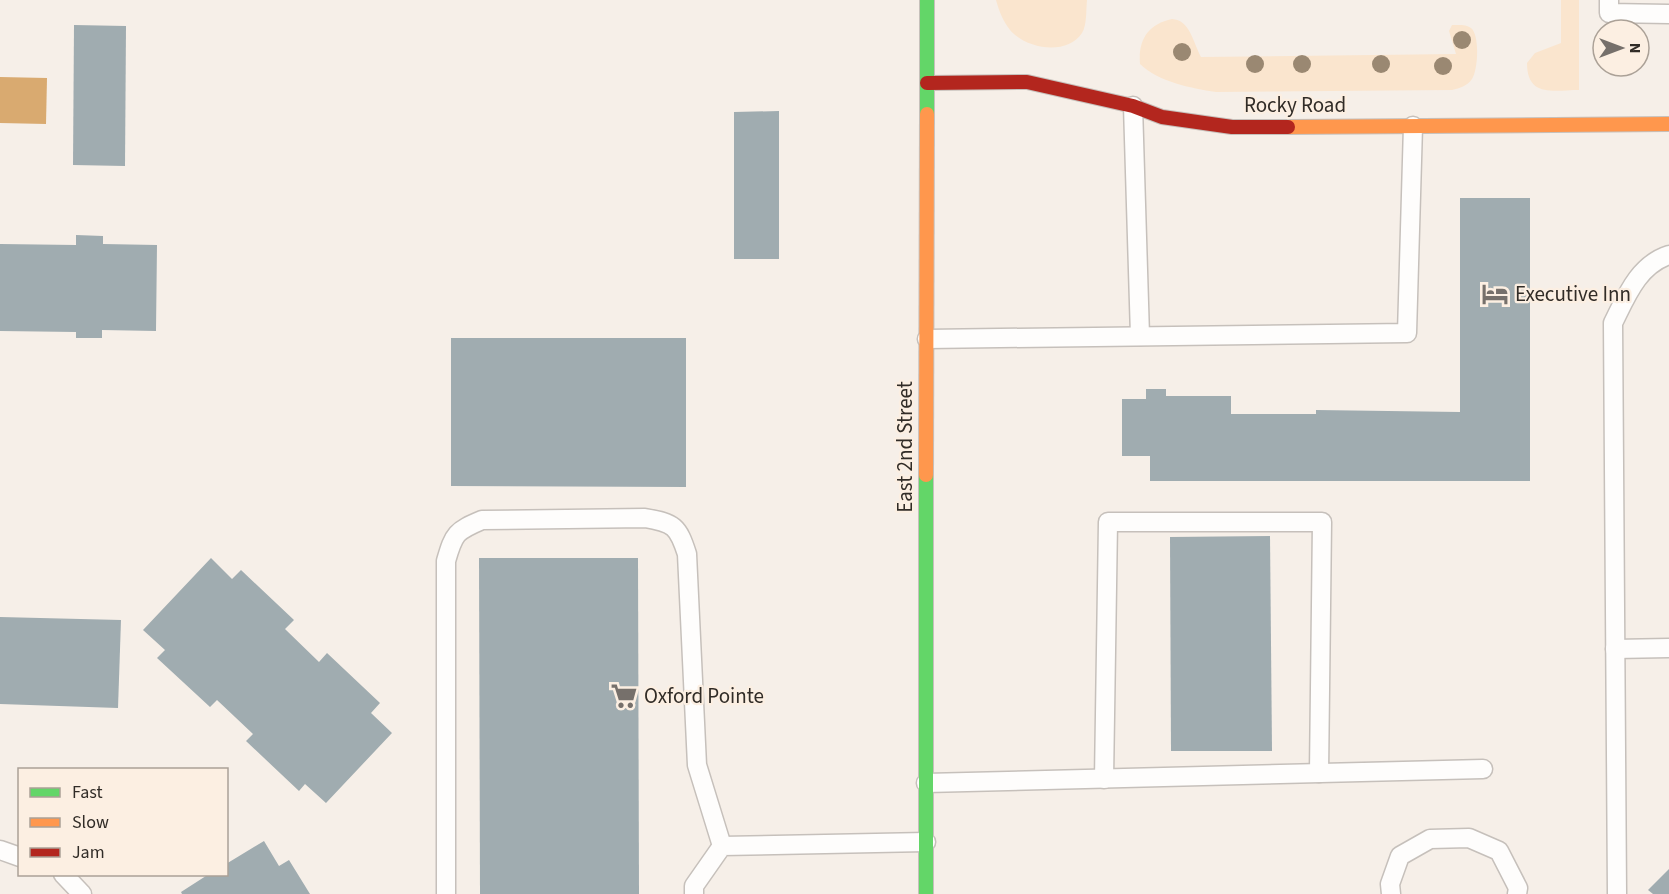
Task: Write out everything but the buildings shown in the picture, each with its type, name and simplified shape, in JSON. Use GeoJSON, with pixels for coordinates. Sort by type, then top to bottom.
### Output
{"type":"FeatureCollection","features":[{"type":"Feature","properties":{"kind":"main road","name":"East 2nd Street"},"geometry":{"type":"LineString","coordinates":[[926,894],[927,0]]}},
{"type":"Feature","properties":{"kind":"main road","name":"Rocky Road"},"geometry":{"type":"LineString","coordinates":[[927,83],[1027,82],[1133,106],[1162,117],[1232,127],[1669,124]]}},
{"type":"Feature","properties":{"kind":"lane"},"geometry":{"type":"LineString","coordinates":[[1609,0],[1609,13],[1669,14]]}},
{"type":"Feature","properties":{"kind":"lane"},"geometry":{"type":"LineString","coordinates":[[1133,106],[1140,336]]}},
{"type":"Feature","properties":{"kind":"lane"},"geometry":{"type":"LineString","coordinates":[[927,339],[1407,333],[1413,126]]}},
{"type":"Feature","properties":{"kind":"lane"},"geometry":{"type":"LineString","coordinates":[[1617,894],[1612,323],[1637,277],[1661,257],[1669,255]]}},
{"type":"Feature","properties":{"kind":"lane"},"geometry":{"type":"LineString","coordinates":[[446,894],[446,561],[452,543],[461,529],[482,520],[645,518],[665,522],[680,533],[687,554],[697,765],[722,846]]}},
{"type":"Feature","properties":{"kind":"lane"},"geometry":{"type":"LineString","coordinates":[[1104,779],[1108,522],[1322,522],[1319,773]]}},
{"type":"Feature","properties":{"kind":"lane"},"geometry":{"type":"LineString","coordinates":[[1615,649],[1669,648]]}},
{"type":"Feature","properties":{"kind":"lane"},"geometry":{"type":"LineString","coordinates":[[926,783],[1483,769]]}},
{"type":"Feature","properties":{"kind":"lane"},"geometry":{"type":"LineString","coordinates":[[1391,894],[1390,884],[1400,856],[1430,839],[1469,838],[1499,851],[1518,888],[1517,894]]}},
{"type":"Feature","properties":{"kind":"lane"},"geometry":{"type":"LineString","coordinates":[[722,846],[926,842]]}},
{"type":"Feature","properties":{"kind":"lane"},"geometry":{"type":"LineString","coordinates":[[694,894],[694,886],[722,846]]}},
{"type":"Feature","properties":{"kind":"lane"},"geometry":{"type":"LineString","coordinates":[[0,850],[18,856]]}},
{"type":"Feature","properties":{"kind":"lane"},"geometry":{"type":"LineString","coordinates":[[65,876],[82,894]]}},
{"type":"Feature","properties":{"kind":"shaded area"},"geometry":{"type":"Polygon","coordinates":[[[996,0],[1087,0],[1084,30],[1067,45],[1046,47],[1026,42],[1017,37],[1005,23],[996,0]]]}},
{"type":"Feature","properties":{"kind":"shaded area"},"geometry":{"type":"Polygon","coordinates":[[[1561,0],[1579,0],[1579,90],[1544,90],[1532,82],[1528,74],[1527,63],[1535,53],[1561,43],[1561,0]]]}},
{"type":"Feature","properties":{"kind":"shaded area"},"geometry":{"type":"Polygon","coordinates":[[[1172,19],[1183,23],[1187,28],[1201,57],[1456,54],[1449,31],[1452,25],[1464,25],[1471,28],[1476,38],[1476,68],[1468,83],[1452,90],[1216,92],[1166,80],[1140,64],[1141,48],[1146,34],[1157,25],[1172,19]]]}},
{"type":"Feature","properties":{"kind":"shaded area"},"geometry":{"type":"Polygon","coordinates":[[[0,77],[47,78],[46,124],[0,123],[0,77]]]}},
{"type":"Feature","properties":{"kind":"traffic: fast"},"geometry":{"type":"LineString","coordinates":[[927,0],[927,114]]}},
{"type":"Feature","properties":{"kind":"traffic: fast"},"geometry":{"type":"LineString","coordinates":[[926,475],[926,894]]}},
{"type":"Feature","properties":{"kind":"traffic: slow"},"geometry":{"type":"LineString","coordinates":[[926,475],[927,114]]}},
{"type":"Feature","properties":{"kind":"traffic: slow"},"geometry":{"type":"LineString","coordinates":[[1288,127],[1669,124]]}},
{"type":"Feature","properties":{"kind":"traffic: jam"},"geometry":{"type":"LineString","coordinates":[[927,83],[1027,82],[1133,106],[1162,117],[1232,127],[1288,127]]}},
{"type":"Feature","properties":{"kind":"place","name":"Executive Inn"},"geometry":{"type":"Point","coordinates":[1495,294]}},
{"type":"Feature","properties":{"kind":"place","name":"Oxford Pointe"},"geometry":{"type":"Point","coordinates":[624,696]}}]}
